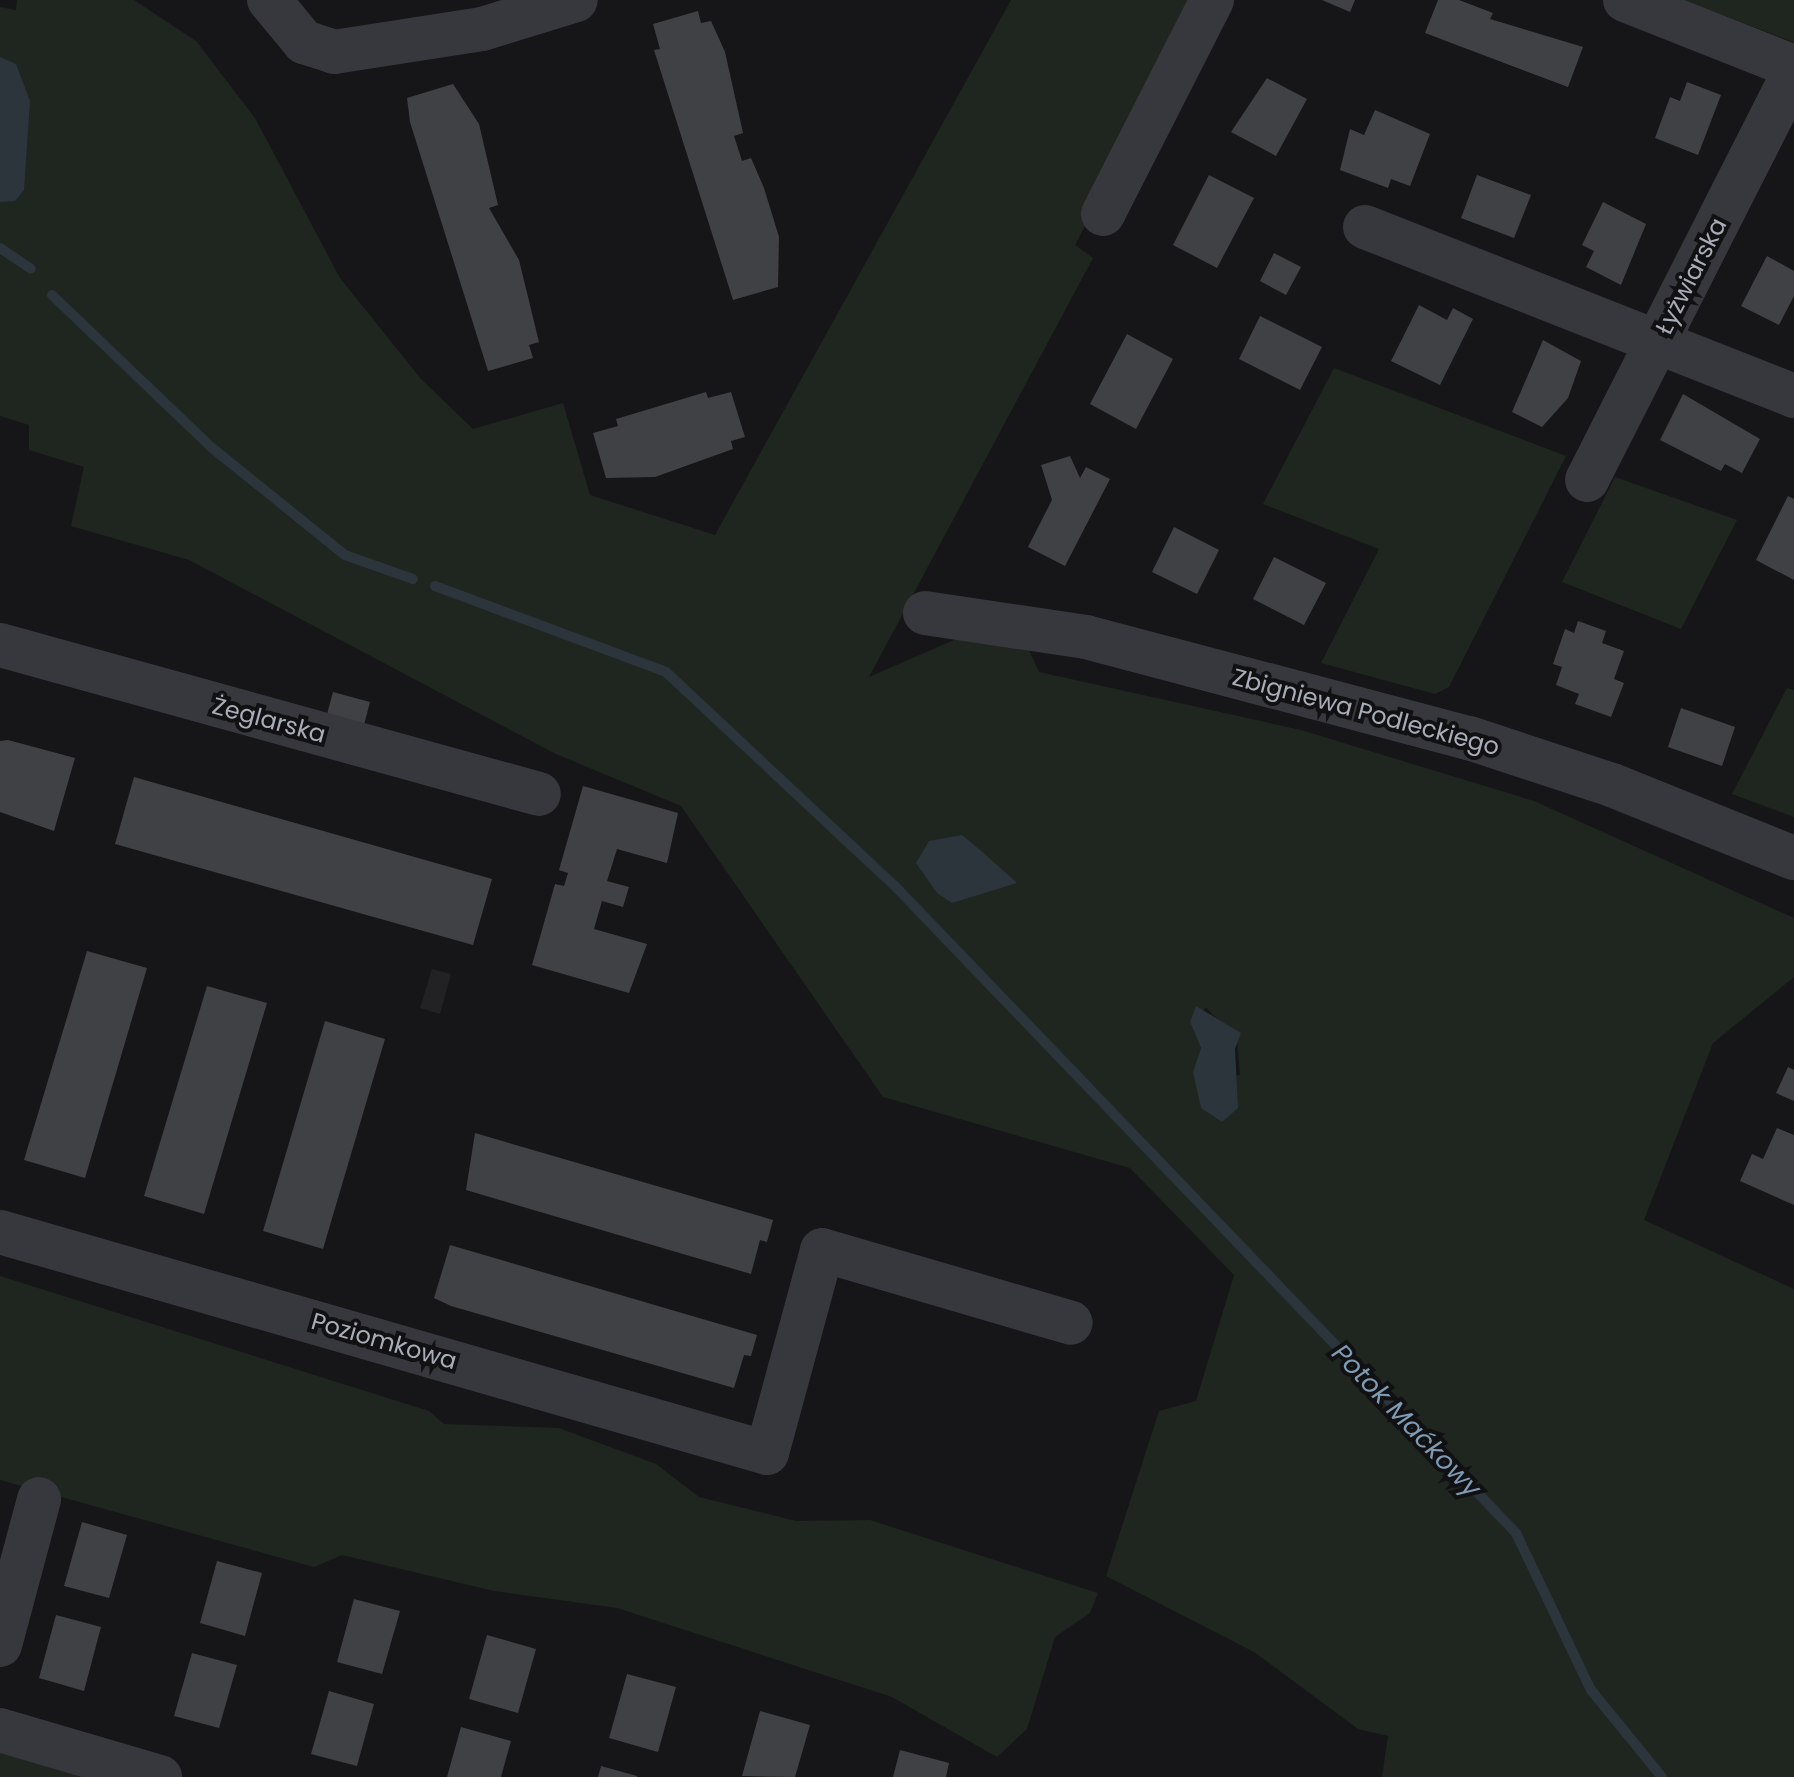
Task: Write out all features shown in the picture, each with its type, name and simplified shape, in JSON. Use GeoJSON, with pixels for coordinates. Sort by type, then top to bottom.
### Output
{"type":"FeatureCollection","features":[{"type":"Feature","properties":{"kind":"street"},"geometry":{"type":"LineString","coordinates":[[269,0],[304,42],[334,52],[482,29],[576,0]]}},
{"type":"Feature","properties":{"kind":"street"},"geometry":{"type":"LineString","coordinates":[[1103,214],[1212,0]]}},
{"type":"Feature","properties":{"kind":"street"},"geometry":{"type":"LineString","coordinates":[[1625,0],[1794,70]]}},
{"type":"Feature","properties":{"kind":"street","name":"Łyżwiarska"},"geometry":{"type":"LineString","coordinates":[[1587,480],[1794,70]]}},
{"type":"Feature","properties":{"kind":"street"},"geometry":{"type":"LineString","coordinates":[[1365,227],[1794,396]]}},
{"type":"Feature","properties":{"kind":"street","name":"Zbigniewa Podleckiego"},"geometry":{"type":"LineString","coordinates":[[925,613],[1086,637],[1469,738],[1612,785],[1794,858]]}},
{"type":"Feature","properties":{"kind":"street","name":"Żeglarska"},"geometry":{"type":"LineString","coordinates":[[0,645],[539,794]]}},
{"type":"Feature","properties":{"kind":"street","name":"Poziomkowa"},"geometry":{"type":"LineString","coordinates":[[0,1232],[767,1453],[822,1250],[1071,1323]]}},
{"type":"Feature","properties":{"kind":"street"},"geometry":{"type":"LineString","coordinates":[[0,1645],[39,1499]]}},
{"type":"Feature","properties":{"kind":"street"},"geometry":{"type":"LineString","coordinates":[[0,1730],[160,1777]]}},
{"type":"Feature","properties":{"kind":"shaded area"},"geometry":{"type":"Polygon","coordinates":[[[17,0],[134,0],[196,41],[255,118],[340,278],[421,379],[473,429],[563,403],[590,495],[715,535],[1011,0],[1190,0],[1177,47],[1075,245],[1093,258],[869,677],[970,633],[1029,650],[1039,672],[1301,730],[1534,801],[1794,918],[1794,977],[1713,1043],[1644,1220],[1794,1289],[1794,1777],[1382,1777],[1388,1736],[1358,1729],[1254,1652],[1106,1576],[1159,1411],[1196,1401],[1234,1275],[1130,1168],[883,1097],[681,806],[556,754],[189,560],[71,526],[84,467],[29,450],[29,425],[0,416],[0,7],[16,10],[17,0]],[[1206,1008],[1190,1022],[1201,1048],[1196,1083],[1240,1075],[1237,1038],[1206,1008]]]}},
{"type":"Feature","properties":{"kind":"shaded area"},"geometry":{"type":"Polygon","coordinates":[[[1684,0],[1794,0],[1794,40],[1793,42],[1684,0]]]}},
{"type":"Feature","properties":{"kind":"shaded area"},"geometry":{"type":"Polygon","coordinates":[[[0,57],[16,64],[30,101],[24,190],[15,201],[0,202],[0,57]]]}},
{"type":"Feature","properties":{"kind":"shaded area"},"geometry":{"type":"Polygon","coordinates":[[[1334,368],[1566,456],[1449,687],[1435,694],[1321,663],[1379,549],[1263,504],[1334,368]]]}},
{"type":"Feature","properties":{"kind":"shaded area"},"geometry":{"type":"Polygon","coordinates":[[[1615,477],[1737,520],[1681,629],[1562,582],[1615,477]]]}},
{"type":"Feature","properties":{"kind":"shaded area"},"geometry":{"type":"Polygon","coordinates":[[[1787,688],[1794,690],[1794,817],[1732,794],[1787,688]]]}},
{"type":"Feature","properties":{"kind":"shaded area"},"geometry":{"type":"Polygon","coordinates":[[[962,835],[1017,883],[952,903],[937,893],[916,863],[929,841],[962,835]]]}},
{"type":"Feature","properties":{"kind":"shaded area"},"geometry":{"type":"Polygon","coordinates":[[[432,969],[451,974],[440,1014],[420,1008],[432,969]]]}},
{"type":"Feature","properties":{"kind":"shaded area"},"geometry":{"type":"Polygon","coordinates":[[[1196,1006],[1241,1033],[1235,1049],[1238,1108],[1222,1122],[1201,1108],[1193,1072],[1201,1048],[1190,1022],[1196,1006]]]}},
{"type":"Feature","properties":{"kind":"shaded area"},"geometry":{"type":"Polygon","coordinates":[[[0,1276],[429,1411],[444,1424],[559,1428],[656,1464],[699,1497],[796,1521],[870,1520],[1098,1593],[1090,1613],[1055,1637],[1027,1729],[997,1757],[892,1697],[617,1608],[494,1591],[342,1555],[314,1567],[0,1480],[0,1276]]]}},
{"type":"Feature","properties":{"kind":"shaded area"},"geometry":{"type":"Polygon","coordinates":[[[0,1745],[116,1777],[0,1777],[0,1745]]]}},
{"type":"Feature","properties":{"kind":"building"},"geometry":{"type":"Polygon","coordinates":[[[1322,0],[1355,0],[1350,12],[1322,0]]]}},
{"type":"Feature","properties":{"kind":"building"},"geometry":{"type":"Polygon","coordinates":[[[1438,0],[1459,0],[1493,13],[1490,19],[1583,47],[1568,87],[1425,33],[1438,0]]]}},
{"type":"Feature","properties":{"kind":"building"},"geometry":{"type":"Polygon","coordinates":[[[698,11],[701,23],[711,21],[725,52],[743,133],[734,136],[742,161],[751,158],[779,237],[778,287],[733,300],[654,50],[660,49],[653,24],[698,11]]]}},
{"type":"Feature","properties":{"kind":"building"},"geometry":{"type":"Polygon","coordinates":[[[1267,78],[1307,99],[1276,156],[1231,132],[1267,78]]]}},
{"type":"Feature","properties":{"kind":"building"},"geometry":{"type":"Polygon","coordinates":[[[1687,82],[1721,95],[1698,155],[1655,138],[1670,97],[1680,101],[1687,82]]]}},
{"type":"Feature","properties":{"kind":"building"},"geometry":{"type":"Polygon","coordinates":[[[453,84],[479,124],[498,205],[489,208],[519,260],[539,342],[529,345],[533,358],[488,371],[410,122],[407,98],[453,84]]]}},
{"type":"Feature","properties":{"kind":"building"},"geometry":{"type":"Polygon","coordinates":[[[1375,110],[1430,134],[1410,186],[1391,179],[1388,188],[1340,170],[1350,129],[1364,135],[1375,110]]]}},
{"type":"Feature","properties":{"kind":"building"},"geometry":{"type":"Polygon","coordinates":[[[1209,175],[1254,198],[1217,268],[1173,245],[1209,175]]]}},
{"type":"Feature","properties":{"kind":"building"},"geometry":{"type":"Polygon","coordinates":[[[1477,175],[1531,195],[1514,238],[1461,218],[1477,175]]]}},
{"type":"Feature","properties":{"kind":"building"},"geometry":{"type":"Polygon","coordinates":[[[1603,202],[1646,224],[1621,285],[1586,267],[1594,251],[1582,245],[1603,202]]]}},
{"type":"Feature","properties":{"kind":"building"},"geometry":{"type":"Polygon","coordinates":[[[1274,253],[1301,267],[1286,295],[1260,281],[1274,253]]]}},
{"type":"Feature","properties":{"kind":"building"},"geometry":{"type":"Polygon","coordinates":[[[1767,256],[1794,271],[1794,296],[1779,325],[1741,306],[1767,256]]]}},
{"type":"Feature","properties":{"kind":"building"},"geometry":{"type":"Polygon","coordinates":[[[1419,305],[1447,320],[1453,308],[1473,319],[1440,385],[1391,361],[1419,305]]]}},
{"type":"Feature","properties":{"kind":"building"},"geometry":{"type":"Polygon","coordinates":[[[1260,316],[1322,347],[1300,390],[1239,359],[1260,316]]]}},
{"type":"Feature","properties":{"kind":"building"},"geometry":{"type":"Polygon","coordinates":[[[1127,334],[1173,359],[1136,429],[1090,404],[1127,334]]]}},
{"type":"Feature","properties":{"kind":"building"},"geometry":{"type":"Polygon","coordinates":[[[1543,340],[1581,361],[1568,398],[1542,427],[1512,412],[1543,340]]]}},
{"type":"Feature","properties":{"kind":"building"},"geometry":{"type":"Polygon","coordinates":[[[706,392],[708,398],[731,392],[745,437],[731,441],[733,449],[655,477],[606,478],[593,433],[618,426],[616,419],[706,392]]]}},
{"type":"Feature","properties":{"kind":"building"},"geometry":{"type":"Polygon","coordinates":[[[1683,394],[1760,439],[1742,473],[1725,464],[1721,471],[1660,440],[1683,394]]]}},
{"type":"Feature","properties":{"kind":"building"},"geometry":{"type":"Polygon","coordinates":[[[1070,456],[1080,478],[1086,467],[1110,479],[1065,566],[1028,547],[1052,500],[1041,465],[1070,456]]]}},
{"type":"Feature","properties":{"kind":"building"},"geometry":{"type":"Polygon","coordinates":[[[1788,496],[1794,499],[1794,580],[1756,560],[1788,496]]]}},
{"type":"Feature","properties":{"kind":"building"},"geometry":{"type":"Polygon","coordinates":[[[1174,527],[1219,550],[1197,594],[1152,572],[1174,527]]]}},
{"type":"Feature","properties":{"kind":"building"},"geometry":{"type":"Polygon","coordinates":[[[1274,557],[1326,583],[1304,625],[1253,599],[1274,557]]]}},
{"type":"Feature","properties":{"kind":"building"},"geometry":{"type":"Polygon","coordinates":[[[1578,621],[1606,631],[1602,643],[1624,651],[1614,679],[1624,683],[1611,717],[1575,704],[1579,694],[1556,685],[1562,667],[1553,664],[1565,629],[1574,633],[1578,621]]]}},
{"type":"Feature","properties":{"kind":"building"},"geometry":{"type":"Polygon","coordinates":[[[333,692],[370,702],[364,725],[327,714],[333,692]]]}},
{"type":"Feature","properties":{"kind":"building"},"geometry":{"type":"Polygon","coordinates":[[[1681,708],[1735,727],[1722,766],[1668,747],[1681,708]]]}},
{"type":"Feature","properties":{"kind":"building"},"geometry":{"type":"Polygon","coordinates":[[[8,740],[75,758],[54,831],[0,812],[0,741],[8,740]]]}},
{"type":"Feature","properties":{"kind":"building"},"geometry":{"type":"Polygon","coordinates":[[[134,777],[492,879],[473,945],[115,844],[134,777]]]}},
{"type":"Feature","properties":{"kind":"building"},"geometry":{"type":"Polygon","coordinates":[[[583,786],[678,813],[667,863],[617,849],[607,881],[629,887],[623,907],[602,901],[594,929],[647,944],[629,993],[532,965],[555,884],[564,886],[568,873],[559,870],[583,786]]]}},
{"type":"Feature","properties":{"kind":"building"},"geometry":{"type":"Polygon","coordinates":[[[87,951],[147,968],[85,1178],[24,1160],[87,951]]]}},
{"type":"Feature","properties":{"kind":"building"},"geometry":{"type":"Polygon","coordinates":[[[207,986],[267,1003],[204,1214],[144,1196],[207,986]]]}},
{"type":"Feature","properties":{"kind":"building"},"geometry":{"type":"Polygon","coordinates":[[[325,1021],[385,1039],[323,1249],[263,1231],[325,1021]]]}},
{"type":"Feature","properties":{"kind":"building"},"geometry":{"type":"Polygon","coordinates":[[[1788,1067],[1794,1070],[1794,1101],[1776,1093],[1788,1067]]]}},
{"type":"Feature","properties":{"kind":"building"},"geometry":{"type":"Polygon","coordinates":[[[1777,1128],[1794,1135],[1794,1205],[1740,1181],[1752,1154],[1763,1159],[1777,1128]]]}},
{"type":"Feature","properties":{"kind":"building"},"geometry":{"type":"Polygon","coordinates":[[[475,1133],[773,1220],[767,1242],[760,1240],[751,1274],[466,1190],[475,1133]]]}},
{"type":"Feature","properties":{"kind":"building"},"geometry":{"type":"Polygon","coordinates":[[[450,1245],[757,1335],[751,1356],[744,1355],[734,1388],[451,1306],[434,1298],[450,1245]]]}},
{"type":"Feature","properties":{"kind":"building"},"geometry":{"type":"Polygon","coordinates":[[[82,1522],[127,1535],[109,1598],[64,1586],[82,1522]]]}},
{"type":"Feature","properties":{"kind":"building"},"geometry":{"type":"Polygon","coordinates":[[[217,1561],[262,1573],[245,1636],[200,1623],[217,1561]]]}},
{"type":"Feature","properties":{"kind":"building"},"geometry":{"type":"Polygon","coordinates":[[[354,1599],[400,1611],[382,1674],[337,1662],[354,1599]]]}},
{"type":"Feature","properties":{"kind":"building"},"geometry":{"type":"Polygon","coordinates":[[[56,1615],[101,1627],[84,1691],[39,1678],[56,1615]]]}},
{"type":"Feature","properties":{"kind":"building"},"geometry":{"type":"Polygon","coordinates":[[[487,1635],[536,1649],[518,1713],[469,1699],[487,1635]]]}},
{"type":"Feature","properties":{"kind":"building"},"geometry":{"type":"Polygon","coordinates":[[[192,1653],[237,1665],[219,1728],[174,1716],[192,1653]]]}},
{"type":"Feature","properties":{"kind":"building"},"geometry":{"type":"Polygon","coordinates":[[[627,1674],[676,1687],[658,1752],[609,1738],[627,1674]]]}},
{"type":"Feature","properties":{"kind":"building"},"geometry":{"type":"Polygon","coordinates":[[[329,1691],[374,1704],[357,1766],[311,1754],[329,1691]]]}},
{"type":"Feature","properties":{"kind":"building"},"geometry":{"type":"Polygon","coordinates":[[[760,1711],[810,1725],[795,1777],[742,1776],[760,1711]]]}},
{"type":"Feature","properties":{"kind":"building"},"geometry":{"type":"Polygon","coordinates":[[[461,1727],[511,1741],[501,1777],[447,1777],[461,1727]]]}},
{"type":"Feature","properties":{"kind":"building"},"geometry":{"type":"Polygon","coordinates":[[[900,1750],[949,1763],[946,1777],[893,1777],[900,1750]]]}},
{"type":"Feature","properties":{"kind":"building"},"geometry":{"type":"Polygon","coordinates":[[[601,1766],[637,1776],[637,1777],[598,1777],[601,1766]]]}},
{"type":"Feature","properties":{"kind":"waterway"},"geometry":{"type":"LineString","coordinates":[[0,248],[31,269]]}},
{"type":"Feature","properties":{"kind":"waterway"},"geometry":{"type":"LineString","coordinates":[[52,295],[211,447],[345,555],[413,579]]}},
{"type":"Feature","properties":{"kind":"waterway","name":"Potok Maćkowy"},"geometry":{"type":"LineString","coordinates":[[435,586],[666,672],[894,885],[1516,1533],[1591,1690],[1662,1777]]}}]}
